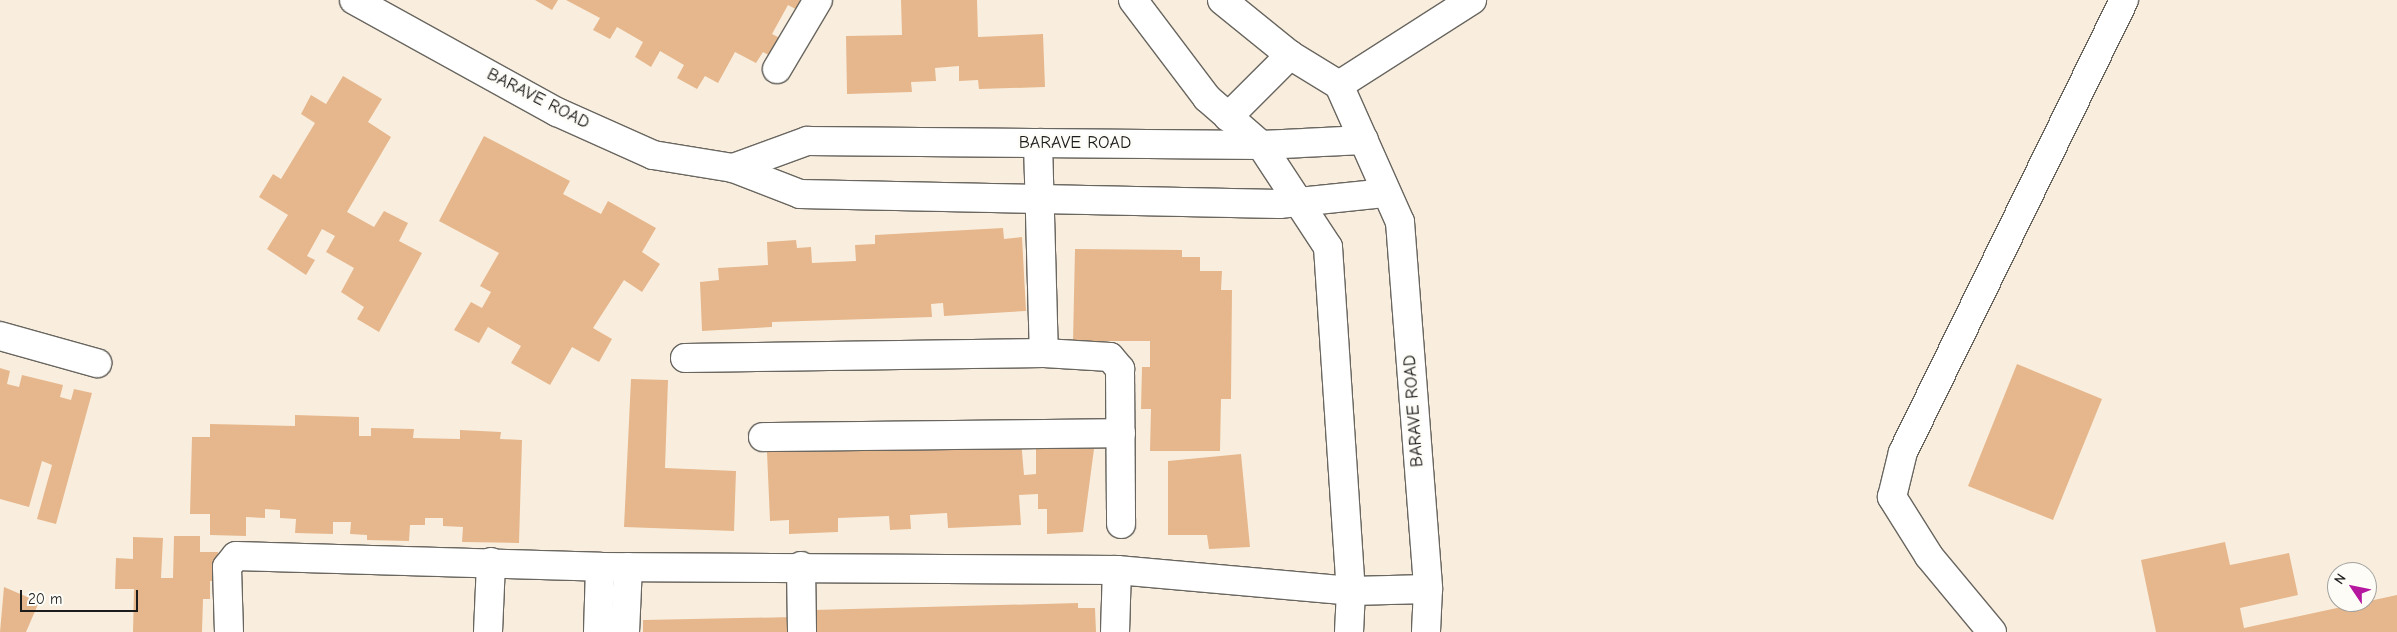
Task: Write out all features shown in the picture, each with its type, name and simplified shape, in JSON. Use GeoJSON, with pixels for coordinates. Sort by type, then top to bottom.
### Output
{"type":"FeatureCollection","features":[{"type":"Feature","properties":{"kind":"street","name":"BARAVE ROAD"},"geometry":{"type":"LineString","coordinates":[[354,0],[557,112],[653,155],[733,168],[800,194],[1297,204],[1386,194]]}},
{"type":"Feature","properties":{"kind":"street"},"geometry":{"type":"LineString","coordinates":[[777,69],[818,0]]}},
{"type":"Feature","properties":{"kind":"street"},"geometry":{"type":"LineString","coordinates":[[1133,0],[1207,98],[1261,144],[1297,204],[1328,247],[1351,591],[1350,632]]}},
{"type":"Feature","properties":{"kind":"street"},"geometry":{"type":"LineString","coordinates":[[1222,0],[1290,55],[1339,85],[1364,140]]}},
{"type":"Feature","properties":{"kind":"street"},"geometry":{"type":"LineString","coordinates":[[1339,85],[1472,0]]}},
{"type":"Feature","properties":{"kind":"street"},"geometry":{"type":"LineString","coordinates":[[1992,632],[1929,556],[1892,497],[1903,452],[2124,0]]}},
{"type":"Feature","properties":{"kind":"street"},"geometry":{"type":"LineString","coordinates":[[1228,117],[1290,55]]}},
{"type":"Feature","properties":{"kind":"street","name":"BARAVE ROAD"},"geometry":{"type":"LineString","coordinates":[[733,168],[807,141],[1261,144],[1364,140],[1386,194],[1400,222],[1428,589],[1426,632]]}},
{"type":"Feature","properties":{"kind":"street"},"geometry":{"type":"LineString","coordinates":[[1038,143],[1044,353]]}},
{"type":"Feature","properties":{"kind":"street"},"geometry":{"type":"LineString","coordinates":[[0,336],[97,363]]}},
{"type":"Feature","properties":{"kind":"street"},"geometry":{"type":"LineString","coordinates":[[685,358],[1044,353],[1110,357],[1120,369],[1121,524]]}},
{"type":"Feature","properties":{"kind":"street"},"geometry":{"type":"LineString","coordinates":[[763,437],[1121,433]]}},
{"type":"Feature","properties":{"kind":"street"},"geometry":{"type":"LineString","coordinates":[[229,632],[227,567],[236,556],[491,562],[600,567],[801,566],[1117,570],[1351,591],[1428,589]]}},
{"type":"Feature","properties":{"kind":"street"},"geometry":{"type":"LineString","coordinates":[[488,632],[491,562]]}},
{"type":"Feature","properties":{"kind":"street"},"geometry":{"type":"LineString","coordinates":[[801,566],[802,632]]}},
{"type":"Feature","properties":{"kind":"street"},"geometry":{"type":"LineString","coordinates":[[598,632],[600,567]]}},
{"type":"Feature","properties":{"kind":"street"},"geometry":{"type":"LineString","coordinates":[[625,632],[628,567]]}},
{"type":"Feature","properties":{"kind":"street"},"geometry":{"type":"LineString","coordinates":[[1115,632],[1117,570]]}},
{"type":"Feature","properties":{"kind":"building"},"geometry":{"type":"Polygon","coordinates":[[[535,0],[558,0],[552,10],[535,0]]]}},
{"type":"Feature","properties":{"kind":"building"},"geometry":{"type":"Polygon","coordinates":[[[566,0],[808,0],[801,12],[788,5],[772,34],[786,41],[776,59],[763,52],[756,63],[735,52],[718,83],[705,76],[697,89],[677,78],[684,65],[660,51],[651,67],[635,57],[643,42],[617,27],[610,39],[593,30],[600,18],[566,0]]]}},
{"type":"Feature","properties":{"kind":"building"},"geometry":{"type":"Polygon","coordinates":[[[901,0],[977,0],[978,37],[1043,34],[1045,87],[979,89],[978,80],[959,81],[959,66],[935,68],[936,81],[911,82],[912,92],[847,94],[846,36],[902,35],[901,0]]]}},
{"type":"Feature","properties":{"kind":"building"},"geometry":{"type":"Polygon","coordinates":[[[343,76],[382,99],[368,122],[391,137],[347,212],[374,227],[384,211],[408,223],[399,241],[422,253],[379,332],[357,319],[364,307],[341,292],[354,268],[326,252],[335,236],[322,229],[307,256],[315,260],[306,275],[267,249],[288,215],[259,197],[273,174],[281,179],[315,123],[301,114],[311,95],[326,104],[343,76]]]}},
{"type":"Feature","properties":{"kind":"building"},"geometry":{"type":"Polygon","coordinates":[[[484,136],[570,181],[563,194],[601,214],[608,201],[656,228],[642,252],[660,264],[642,292],[624,280],[593,328],[612,339],[599,362],[572,347],[550,385],[511,363],[521,346],[488,327],[479,343],[454,330],[471,302],[482,308],[491,292],[480,286],[499,253],[439,221],[484,136]]]}},
{"type":"Feature","properties":{"kind":"building"},"geometry":{"type":"Polygon","coordinates":[[[1003,228],[1004,239],[1022,237],[1026,311],[944,316],[943,303],[931,304],[932,317],[772,322],[772,327],[702,331],[700,282],[719,280],[718,268],[768,265],[767,242],[796,240],[797,248],[811,247],[812,263],[856,261],[855,245],[875,244],[875,235],[1003,228]]]}},
{"type":"Feature","properties":{"kind":"building"},"geometry":{"type":"Polygon","coordinates":[[[1075,249],[1182,250],[1182,257],[1200,257],[1200,271],[1222,271],[1221,290],[1232,290],[1231,399],[1221,399],[1220,451],[1150,451],[1151,409],[1141,409],[1142,367],[1150,367],[1150,341],[1073,341],[1075,249]]]}},
{"type":"Feature","properties":{"kind":"building"},"geometry":{"type":"Polygon","coordinates":[[[2017,364],[2102,399],[2053,520],[1968,486],[2017,364]]]}},
{"type":"Feature","properties":{"kind":"building"},"geometry":{"type":"Polygon","coordinates":[[[0,368],[10,371],[7,384],[19,387],[22,375],[63,385],[60,397],[71,400],[74,389],[92,393],[56,524],[37,519],[52,465],[42,461],[29,507],[0,499],[0,368]]]}},
{"type":"Feature","properties":{"kind":"building"},"geometry":{"type":"Polygon","coordinates":[[[631,379],[668,380],[665,468],[736,471],[734,531],[624,527],[631,379]]]}},
{"type":"Feature","properties":{"kind":"building"},"geometry":{"type":"Polygon","coordinates":[[[295,415],[359,417],[359,436],[371,436],[371,428],[414,429],[413,438],[460,439],[460,430],[501,432],[500,439],[522,440],[519,543],[462,542],[463,527],[443,526],[443,518],[425,518],[425,525],[410,525],[409,541],[367,540],[367,535],[350,534],[351,522],[333,522],[333,534],[295,533],[296,519],[280,518],[280,510],[265,509],[265,518],[246,517],[246,536],[210,535],[210,514],[190,514],[192,437],[210,437],[210,424],[295,426],[295,415]]]}},
{"type":"Feature","properties":{"kind":"building"},"geometry":{"type":"Polygon","coordinates":[[[1021,440],[1024,475],[1036,474],[1036,445],[1075,441],[1075,448],[1094,449],[1083,532],[1047,534],[1047,509],[1038,509],[1038,494],[1019,495],[1021,525],[948,528],[947,513],[910,515],[911,529],[890,530],[889,516],[838,518],[838,532],[789,534],[789,520],[770,521],[767,452],[790,450],[790,444],[815,443],[815,452],[1021,440]]]}},
{"type":"Feature","properties":{"kind":"building"},"geometry":{"type":"Polygon","coordinates":[[[1241,454],[1250,547],[1209,549],[1207,535],[1168,535],[1168,461],[1241,454]]]}},
{"type":"Feature","properties":{"kind":"building"},"geometry":{"type":"Polygon","coordinates":[[[174,536],[200,536],[200,552],[218,552],[216,581],[210,581],[210,599],[203,599],[202,632],[133,632],[134,589],[115,589],[116,558],[133,559],[133,537],[163,538],[161,578],[173,578],[174,536]]]}},
{"type":"Feature","properties":{"kind":"building"},"geometry":{"type":"Polygon","coordinates":[[[2225,542],[2230,565],[2289,553],[2298,595],[2240,608],[2244,628],[2327,610],[2327,612],[2377,612],[2377,599],[2397,595],[2397,632],[2156,632],[2141,560],[2225,542]]]}},
{"type":"Feature","properties":{"kind":"building"},"geometry":{"type":"Polygon","coordinates":[[[4,587],[39,602],[26,632],[0,632],[4,587]]]}},
{"type":"Feature","properties":{"kind":"building"},"geometry":{"type":"Polygon","coordinates":[[[1078,603],[1078,608],[1095,608],[1096,632],[814,632],[813,610],[1078,603]]]}},
{"type":"Feature","properties":{"kind":"building"},"geometry":{"type":"Polygon","coordinates":[[[794,617],[795,632],[643,632],[643,620],[794,617]]]}}]}
